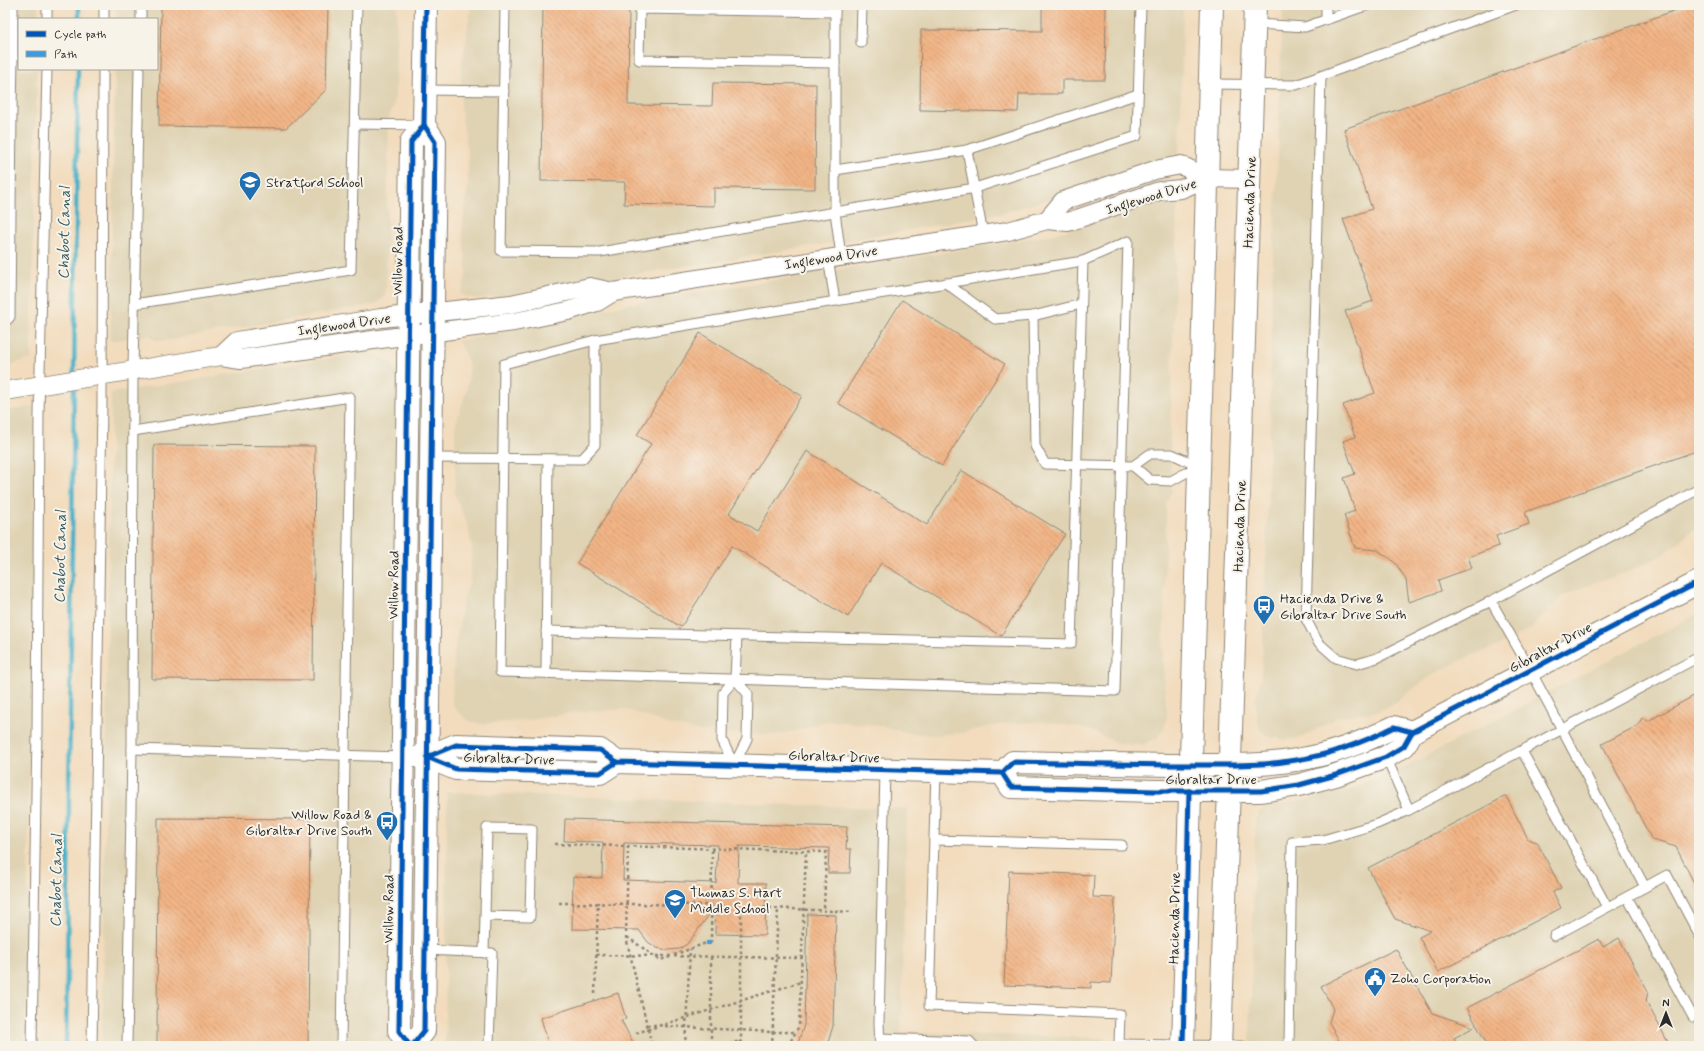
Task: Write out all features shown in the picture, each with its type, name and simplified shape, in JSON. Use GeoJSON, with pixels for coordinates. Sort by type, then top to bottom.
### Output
{"type":"FeatureCollection","features":[{"type":"Feature","properties":{"kind":"street"},"geometry":{"type":"LineString","coordinates":[[424,126],[426,5]]}},
{"type":"Feature","properties":{"kind":"street","name":"Hacienda Drive"},"geometry":{"type":"LineString","coordinates":[[1183,1046],[1212,5]]}},
{"type":"Feature","properties":{"kind":"street","name":"Hacienda Drive"},"geometry":{"type":"LineString","coordinates":[[1220,1046],[1228,791],[1237,594],[1255,15]]}},
{"type":"Feature","properties":{"kind":"street","name":"Willow Road"},"geometry":{"type":"LineString","coordinates":[[424,126],[435,142],[433,323],[424,1030],[411,1046],[399,1031],[408,326],[411,142],[424,126]]}},
{"type":"Feature","properties":{"kind":"street","name":"Inglewood Drive"},"geometry":{"type":"LineString","coordinates":[[5,391],[222,356],[237,341],[381,318],[408,326],[433,323],[590,287],[613,292],[1008,230],[1047,220],[1063,201],[1155,170],[1181,165],[1207,178],[1250,179]]}},
{"type":"Feature","properties":{"kind":"street","name":"Gibraltar Drive"},"geometry":{"type":"LineString","coordinates":[[1002,773],[1011,787],[1261,791],[1299,785],[1336,775],[1386,757],[1404,746],[1412,732],[1698,586]]}},
{"type":"Feature","properties":{"kind":"street","name":"Gibraltar Drive"},"geometry":{"type":"LineString","coordinates":[[402,757],[427,757],[456,769],[600,773],[617,762],[1002,773],[1013,762],[1190,765],[1261,764],[1296,760],[1336,750],[1376,736],[1394,727],[1412,732]]}},
{"type":"Feature","properties":{"kind":"lane"},"geometry":{"type":"LineString","coordinates":[[5,322],[10,317],[9,58],[13,5]]}},
{"type":"Feature","properties":{"kind":"lane"},"geometry":{"type":"LineString","coordinates":[[47,5],[47,18]]}},
{"type":"Feature","properties":{"kind":"lane"},"geometry":{"type":"LineString","coordinates":[[104,5],[104,18]]}},
{"type":"Feature","properties":{"kind":"lane"},"geometry":{"type":"LineString","coordinates":[[141,5],[141,18]]}},
{"type":"Feature","properties":{"kind":"lane"},"geometry":{"type":"LineString","coordinates":[[134,304],[351,270],[357,5]]}},
{"type":"Feature","properties":{"kind":"lane"},"geometry":{"type":"LineString","coordinates":[[505,5],[501,251],[600,252],[975,188],[1137,136],[1141,5]]}},
{"type":"Feature","properties":{"kind":"lane"},"geometry":{"type":"LineString","coordinates":[[861,42],[862,5]]}},
{"type":"Feature","properties":{"kind":"lane"},"geometry":{"type":"LineString","coordinates":[[1326,5],[1326,19]]}},
{"type":"Feature","properties":{"kind":"lane"},"geometry":{"type":"LineString","coordinates":[[1255,15],[1305,27],[1368,5]]}},
{"type":"Feature","properties":{"kind":"lane"},"geometry":{"type":"LineString","coordinates":[[1210,84],[1296,85],[1516,5]]}},
{"type":"Feature","properties":{"kind":"lane"},"geometry":{"type":"LineString","coordinates":[[835,62],[639,60],[640,9],[835,8],[835,62],[835,301]]}},
{"type":"Feature","properties":{"kind":"lane"},"geometry":{"type":"LineString","coordinates":[[32,1046],[47,70]]}},
{"type":"Feature","properties":{"kind":"lane"},"geometry":{"type":"LineString","coordinates":[[92,1046],[103,70]]}},
{"type":"Feature","properties":{"kind":"lane"},"geometry":{"type":"LineString","coordinates":[[127,1046],[132,749],[132,432],[140,70]]}},
{"type":"Feature","properties":{"kind":"lane"},"geometry":{"type":"LineString","coordinates":[[1321,76],[1306,620],[1318,642],[1336,658],[1356,664],[1383,655],[1492,600],[1699,489]]}},
{"type":"Feature","properties":{"kind":"lane"},"geometry":{"type":"LineString","coordinates":[[424,90],[504,91]]}},
{"type":"Feature","properties":{"kind":"lane"},"geometry":{"type":"LineString","coordinates":[[835,170],[968,150],[1138,94]]}},
{"type":"Feature","properties":{"kind":"lane"},"geometry":{"type":"LineString","coordinates":[[354,124],[424,126]]}},
{"type":"Feature","properties":{"kind":"lane"},"geometry":{"type":"LineString","coordinates":[[968,150],[983,234]]}},
{"type":"Feature","properties":{"kind":"lane"},"geometry":{"type":"LineString","coordinates":[[1128,241],[1115,691],[500,672],[504,364],[595,340],[946,283],[1083,261],[1128,241]]}},
{"type":"Feature","properties":{"kind":"lane"},"geometry":{"type":"LineString","coordinates":[[546,631],[1071,644],[1083,261]]}},
{"type":"Feature","properties":{"kind":"lane"},"geometry":{"type":"LineString","coordinates":[[946,283],[995,319],[1033,316],[1081,304]]}},
{"type":"Feature","properties":{"kind":"lane"},"geometry":{"type":"LineString","coordinates":[[1033,316],[1035,446],[1045,464],[1133,466],[1150,454],[1172,454],[1198,466]]}},
{"type":"Feature","properties":{"kind":"lane"},"geometry":{"type":"LineString","coordinates":[[431,458],[582,459],[595,445],[595,340]]}},
{"type":"Feature","properties":{"kind":"lane"},"geometry":{"type":"LineString","coordinates":[[132,432],[350,397],[342,1046]]}},
{"type":"Feature","properties":{"kind":"lane"},"geometry":{"type":"LineString","coordinates":[[546,674],[548,459]]}},
{"type":"Feature","properties":{"kind":"lane"},"geometry":{"type":"LineString","coordinates":[[1133,466],[1150,480],[1171,481],[1198,466]]}},
{"type":"Feature","properties":{"kind":"lane"},"geometry":{"type":"LineString","coordinates":[[1492,600],[1645,887]]}},
{"type":"Feature","properties":{"kind":"lane"},"geometry":{"type":"LineString","coordinates":[[734,765],[722,740],[723,693],[735,679],[737,636]]}},
{"type":"Feature","properties":{"kind":"lane"},"geometry":{"type":"LineString","coordinates":[[1289,1046],[1292,842],[1323,840],[1377,824],[1409,810],[1699,657]]}},
{"type":"Feature","properties":{"kind":"lane"},"geometry":{"type":"LineString","coordinates":[[734,765],[747,739],[748,694],[735,679]]}},
{"type":"Feature","properties":{"kind":"lane"},"geometry":{"type":"LineString","coordinates":[[132,749],[402,757]]}},
{"type":"Feature","properties":{"kind":"lane"},"geometry":{"type":"LineString","coordinates":[[1522,751],[1607,907]]}},
{"type":"Feature","properties":{"kind":"lane"},"geometry":{"type":"LineString","coordinates":[[1386,757],[1409,810]]}},
{"type":"Feature","properties":{"kind":"lane"},"geometry":{"type":"LineString","coordinates":[[885,770],[879,1042],[969,1040],[974,1046]]}},
{"type":"Feature","properties":{"kind":"lane"},"geometry":{"type":"LineString","coordinates":[[936,771],[929,1006],[1120,1014],[1119,1044],[1243,1046]]}},
{"type":"Feature","properties":{"kind":"lane"},"geometry":{"type":"LineString","coordinates":[[484,953],[487,828],[532,829],[530,917],[485,916]]}},
{"type":"Feature","properties":{"kind":"lane"},"geometry":{"type":"LineString","coordinates":[[934,840],[1122,845]]}},
{"type":"Feature","properties":{"kind":"lane"},"geometry":{"type":"LineString","coordinates":[[1554,936],[1667,875],[1699,935]]}},
{"type":"Feature","properties":{"kind":"lane"},"geometry":{"type":"LineString","coordinates":[[1627,896],[1693,1017],[1699,1014]]}},
{"type":"Feature","properties":{"kind":"lane"},"geometry":{"type":"LineString","coordinates":[[425,950],[492,953],[489,1046]]}},
{"type":"Feature","properties":{"kind":"path"},"geometry":{"type":"LineString","coordinates":[[555,844],[826,852],[824,910]]}},
{"type":"Feature","properties":{"kind":"path"},"geometry":{"type":"LineString","coordinates":[[628,846],[626,937],[652,1046]]}},
{"type":"Feature","properties":{"kind":"path"},"geometry":{"type":"LineString","coordinates":[[710,943],[712,849]]}},
{"type":"Feature","properties":{"kind":"path"},"geometry":{"type":"LineString","coordinates":[[788,1046],[799,1026],[806,852]]}},
{"type":"Feature","properties":{"kind":"path"},"geometry":{"type":"LineString","coordinates":[[595,994],[598,902]]}},
{"type":"Feature","properties":{"kind":"path"},"geometry":{"type":"LineString","coordinates":[[559,903],[598,902],[853,912]]}},
{"type":"Feature","properties":{"kind":"path"},"geometry":{"type":"LineString","coordinates":[[741,907],[740,1030],[741,1041],[744,1046]]}},
{"type":"Feature","properties":{"kind":"path"},"geometry":{"type":"LineString","coordinates":[[772,1046],[778,908]]}},
{"type":"Feature","properties":{"kind":"path"},"geometry":{"type":"LineString","coordinates":[[626,937],[660,960],[706,943]]}},
{"type":"Feature","properties":{"kind":"path"},"geometry":{"type":"LineString","coordinates":[[685,1046],[690,949]]}},
{"type":"Feature","properties":{"kind":"path"},"geometry":{"type":"LineString","coordinates":[[596,956],[654,956]]}},
{"type":"Feature","properties":{"kind":"path"},"geometry":{"type":"LineString","coordinates":[[671,956],[802,958]]}},
{"type":"Feature","properties":{"kind":"path"},"geometry":{"type":"LineString","coordinates":[[710,956],[711,1042]]}},
{"type":"Feature","properties":{"kind":"path"},"geometry":{"type":"LineString","coordinates":[[636,1033],[801,982]]}},
{"type":"Feature","properties":{"kind":"path"},"geometry":{"type":"LineString","coordinates":[[647,1025],[796,1032]]}},
{"type":"Feature","properties":{"kind":"path"},"geometry":{"type":"LineString","coordinates":[[717,1046],[741,1041]]}},
{"type":"Feature","properties":{"kind":"path"},"geometry":{"type":"LineString","coordinates":[[734,1046],[741,1041]]}},
{"type":"Feature","properties":{"kind":"shaded area"},"geometry":{"type":"Polygon","coordinates":[[[5,5],[38,5],[38,18],[18,18],[18,70],[37,70],[31,359],[5,366],[5,5]]]}},
{"type":"Feature","properties":{"kind":"shaded area","name":"Stratford School"},"geometry":{"type":"Polygon","coordinates":[[[116,5],[397,5],[395,95],[393,107],[389,116],[386,288],[384,297],[376,304],[165,341],[154,340],[150,335],[110,341],[115,70],[158,70],[158,18],[116,18],[116,5]]]}},
{"type":"Feature","properties":{"kind":"shaded area"},"geometry":{"type":"Polygon","coordinates":[[[471,5],[1183,5],[1179,150],[1176,154],[1167,158],[1055,197],[1002,213],[881,235],[480,299],[467,297],[460,293],[467,272],[462,231],[468,185],[468,156],[461,110],[461,72],[471,5]]]}},
{"type":"Feature","properties":{"kind":"shaded area"},"geometry":{"type":"Polygon","coordinates":[[[1283,5],[1699,5],[1699,525],[1663,555],[1628,572],[1593,583],[1563,596],[1548,608],[1532,628],[1499,646],[1472,655],[1432,675],[1393,704],[1379,711],[1338,717],[1303,737],[1286,740],[1269,737],[1260,730],[1257,721],[1255,700],[1260,685],[1262,668],[1269,460],[1272,282],[1283,5]]]}},
{"type":"Feature","properties":{"kind":"shaded area"},"geometry":{"type":"Polygon","coordinates":[[[1165,203],[1177,208],[1170,441],[1172,491],[1166,503],[1163,665],[1167,716],[1164,728],[1157,738],[1144,744],[1131,745],[1115,742],[1089,730],[1043,722],[1011,723],[962,733],[934,735],[910,733],[882,726],[834,721],[822,722],[796,731],[773,735],[702,732],[670,725],[625,709],[577,712],[529,720],[481,724],[469,721],[458,712],[452,703],[454,654],[464,598],[470,581],[472,548],[468,526],[455,495],[455,426],[467,389],[469,373],[468,361],[458,341],[543,324],[623,305],[1050,235],[1093,223],[1149,204],[1165,203]]]}},
{"type":"Feature","properties":{"kind":"shaded area"},"geometry":{"type":"Polygon","coordinates":[[[363,353],[382,357],[392,365],[398,374],[392,1046],[102,1046],[111,393],[363,353]]]}},
{"type":"Feature","properties":{"kind":"shaded area"},"geometry":{"type":"Polygon","coordinates":[[[35,406],[25,1046],[5,1046],[5,411],[35,406]]]}},
{"type":"Feature","properties":{"kind":"shaded area"},"geometry":{"type":"Polygon","coordinates":[[[1699,613],[1699,1046],[1250,1046],[1255,825],[1256,818],[1261,810],[1271,806],[1352,789],[1411,764],[1699,613]]]}},
{"type":"Feature","properties":{"kind":"shaded area","name":"Thomas S. Hart Middle School"},"geometry":{"type":"Polygon","coordinates":[[[447,792],[907,809],[901,1032],[1105,1038],[1105,1046],[445,1046],[447,792]]]}},
{"type":"Feature","properties":{"kind":"building"},"geometry":{"type":"Polygon","coordinates":[[[161,5],[328,5],[326,90],[286,128],[159,126],[161,5]]]}},
{"type":"Feature","properties":{"kind":"building"},"geometry":{"type":"Polygon","coordinates":[[[543,5],[629,5],[628,105],[712,106],[713,83],[816,84],[815,189],[714,188],[714,206],[624,204],[625,182],[541,181],[543,5]]]}},
{"type":"Feature","properties":{"kind":"building"},"geometry":{"type":"Polygon","coordinates":[[[1042,5],[1106,5],[1105,80],[1062,80],[1062,94],[1019,94],[1018,112],[920,110],[921,30],[1042,31],[1042,5]]]}},
{"type":"Feature","properties":{"kind":"building"},"geometry":{"type":"Polygon","coordinates":[[[1690,5],[1699,5],[1699,450],[1525,512],[1529,524],[1496,536],[1499,546],[1468,557],[1472,568],[1438,580],[1441,591],[1409,602],[1406,580],[1397,565],[1377,550],[1355,548],[1344,515],[1355,511],[1344,478],[1355,474],[1343,441],[1355,437],[1343,405],[1375,393],[1345,311],[1373,301],[1343,219],[1372,209],[1344,129],[1690,5]]]}},
{"type":"Feature","properties":{"kind":"building"},"geometry":{"type":"Polygon","coordinates":[[[902,300],[1005,364],[942,466],[838,403],[902,300]]]}},
{"type":"Feature","properties":{"kind":"building"},"geometry":{"type":"Polygon","coordinates":[[[700,333],[802,396],[729,514],[757,531],[807,451],[927,525],[961,470],[1065,534],[1001,636],[881,563],[848,617],[732,546],[681,627],[577,563],[651,444],[637,435],[700,333]]]}},
{"type":"Feature","properties":{"kind":"building"},"geometry":{"type":"Polygon","coordinates":[[[154,445],[315,446],[313,680],[152,679],[154,445]]]}},
{"type":"Feature","properties":{"kind":"building"},"geometry":{"type":"Polygon","coordinates":[[[1699,693],[1699,893],[1676,847],[1652,840],[1602,744],[1637,726],[1642,718],[1648,721],[1699,693]]]}},
{"type":"Feature","properties":{"kind":"building"},"geometry":{"type":"Polygon","coordinates":[[[1506,796],[1528,839],[1537,842],[1561,888],[1553,892],[1561,908],[1438,972],[1419,937],[1431,931],[1395,919],[1368,868],[1506,796]]]}},
{"type":"Feature","properties":{"kind":"building"},"geometry":{"type":"Polygon","coordinates":[[[158,818],[310,819],[308,1046],[157,1046],[158,818]]]}},
{"type":"Feature","properties":{"kind":"building"},"geometry":{"type":"Polygon","coordinates":[[[565,819],[847,827],[846,849],[851,849],[850,873],[828,873],[829,848],[739,846],[738,883],[766,883],[765,935],[715,934],[716,906],[687,944],[679,949],[668,950],[657,948],[648,942],[639,930],[572,929],[573,877],[602,878],[603,842],[564,841],[565,819]],[[624,843],[623,880],[716,883],[718,845],[624,843]]]}},
{"type":"Feature","properties":{"kind":"building"},"geometry":{"type":"Polygon","coordinates":[[[1009,871],[1094,875],[1093,897],[1115,898],[1111,983],[1091,982],[1091,988],[1004,985],[1009,871]]]}},
{"type":"Feature","properties":{"kind":"building"},"geometry":{"type":"Polygon","coordinates":[[[807,914],[836,915],[833,1026],[827,1046],[797,1046],[804,1025],[807,914]]]}},
{"type":"Feature","properties":{"kind":"building"},"geometry":{"type":"Polygon","coordinates":[[[1619,938],[1648,992],[1646,1001],[1670,1046],[1488,1046],[1467,1008],[1599,939],[1603,947],[1619,938]]]}},
{"type":"Feature","properties":{"kind":"building","name":"Zoho Corporation"},"geometry":{"type":"Polygon","coordinates":[[[1396,949],[1432,1013],[1474,1027],[1454,1038],[1458,1046],[1342,1046],[1329,1022],[1333,1009],[1321,986],[1396,949]]]}},
{"type":"Feature","properties":{"kind":"building"},"geometry":{"type":"Polygon","coordinates":[[[618,993],[626,1019],[621,1020],[635,1046],[549,1046],[541,1018],[618,993]]]}},
{"type":"Feature","properties":{"kind":"waterway","name":"Chabot Canal"},"geometry":{"type":"LineString","coordinates":[[79,5],[79,18]]}},
{"type":"Feature","properties":{"kind":"waterway","name":"Chabot Canal"},"geometry":{"type":"LineString","coordinates":[[74,375],[78,70]]}},
{"type":"Feature","properties":{"kind":"waterway","name":"Chabot Canal"},"geometry":{"type":"LineString","coordinates":[[66,1046],[74,383]]}},
{"type":"Feature","properties":{"kind":"marked path"},"geometry":{"type":"LineString","coordinates":[[706,943],[711,943]]}},
{"type":"Feature","properties":{"kind":"cycle path"},"geometry":{"type":"LineString","coordinates":[[412,1046],[424,1031],[435,142],[424,125],[426,5]]}},
{"type":"Feature","properties":{"kind":"cycle path"},"geometry":{"type":"LineString","coordinates":[[410,1046],[399,1031],[411,142],[424,125]]}},
{"type":"Feature","properties":{"kind":"cycle path"},"geometry":{"type":"LineString","coordinates":[[1002,773],[1011,787],[1155,791],[1261,791],[1299,785],[1336,775],[1386,757],[1404,746],[1412,732],[1699,582]]}},
{"type":"Feature","properties":{"kind":"cycle path"},"geometry":{"type":"LineString","coordinates":[[427,757],[456,745],[600,750],[617,762],[1002,773],[1013,762],[1170,765],[1232,765],[1283,762],[1309,758],[1334,751],[1359,743],[1394,727],[1412,732]]}},
{"type":"Feature","properties":{"kind":"cycle path"},"geometry":{"type":"LineString","coordinates":[[427,757],[456,769],[600,773],[617,762]]}},
{"type":"Feature","properties":{"kind":"cycle path"},"geometry":{"type":"LineString","coordinates":[[1183,1046],[1189,791]]}},
{"type":"Feature","properties":{"kind":"place","name":"Stratford School"},"geometry":{"type":"Point","coordinates":[250,202]}},
{"type":"Feature","properties":{"kind":"place","name":"Hacienda Drive & Gibraltar Drive South"},"geometry":{"type":"Point","coordinates":[1264,626]}},
{"type":"Feature","properties":{"kind":"place","name":"Willow Road & Gibraltar Drive South"},"geometry":{"type":"Point","coordinates":[387,842]}},
{"type":"Feature","properties":{"kind":"place","name":"Thomas S. Hart Middle School"},"geometry":{"type":"Point","coordinates":[675,920]}},
{"type":"Feature","properties":{"kind":"place","name":"Zoho Corporation"},"geometry":{"type":"Point","coordinates":[1375,998]}}]}
